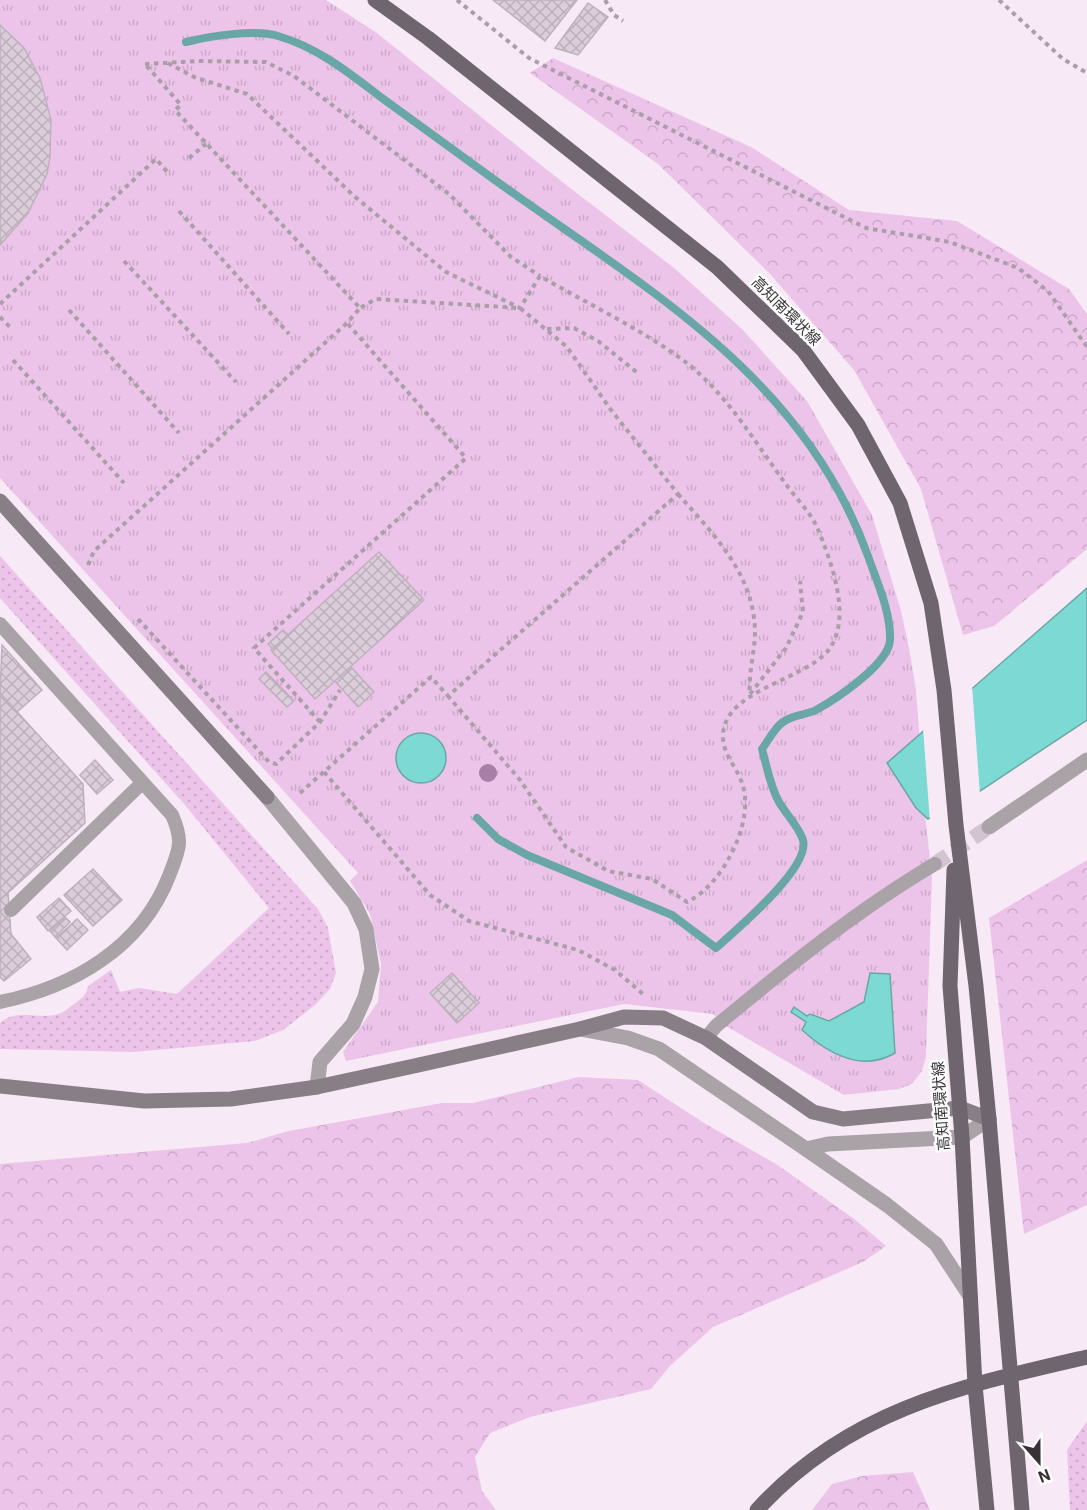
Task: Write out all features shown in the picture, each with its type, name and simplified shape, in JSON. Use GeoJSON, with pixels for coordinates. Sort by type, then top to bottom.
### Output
{"type":"FeatureCollection","features":[{"type":"Feature","properties":{"kind":"main road","name":"高知南環状線"},"geometry":{"type":"LineString","coordinates":[[375,0],[428,38],[717,267],[803,350],[858,425],[900,503],[930,603],[944,690],[956,825],[976,986],[989,1119],[1022,1510]]}},
{"type":"Feature","properties":{"kind":"main road","name":"高知南環状線"},"geometry":{"type":"LineString","coordinates":[[956,825],[950,986],[962,1137],[975,1385],[987,1510]]}},
{"type":"Feature","properties":{"kind":"main road"},"geometry":{"type":"LineString","coordinates":[[757,1510],[815,1457],[857,1429],[906,1406],[975,1385],[1087,1357]]}},
{"type":"Feature","properties":{"kind":"street"},"geometry":{"type":"LineString","coordinates":[[0,501],[267,797],[354,903],[366,929],[372,969],[365,997],[353,1024],[320,1062],[317,1086]]}},
{"type":"Feature","properties":{"kind":"street"},"geometry":{"type":"LineString","coordinates":[[989,827],[1087,760]]}},
{"type":"Feature","properties":{"kind":"street"},"geometry":{"type":"LineString","coordinates":[[0,1086],[144,1101],[231,1099],[317,1086],[580,1029],[624,1017],[663,1018],[706,1038],[813,1112],[843,1119],[960,1108],[989,1119]]}},
{"type":"Feature","properties":{"kind":"street"},"geometry":{"type":"LineString","coordinates":[[580,1029],[628,1038],[659,1049],[806,1149],[887,1205],[936,1244],[970,1296]]}},
{"type":"Feature","properties":{"kind":"street"},"geometry":{"type":"LineString","coordinates":[[806,1149],[828,1144],[962,1137],[989,1119]]}},
{"type":"Feature","properties":{"kind":"lane"},"geometry":{"type":"LineString","coordinates":[[0,624],[172,815],[181,835],[178,850],[158,903],[132,933],[90,969],[29,996],[0,1002]]}},
{"type":"Feature","properties":{"kind":"lane"},"geometry":{"type":"LineString","coordinates":[[11,910],[142,783]]}},
{"type":"Feature","properties":{"kind":"lane"},"geometry":{"type":"LineString","coordinates":[[706,1038],[716,1026],[803,955],[906,881],[935,864]]}},
{"type":"Feature","properties":{"kind":"path"},"geometry":{"type":"LineString","coordinates":[[457,0],[529,58],[866,228],[950,242],[1018,268],[1048,291],[1087,347]]}},
{"type":"Feature","properties":{"kind":"path"},"geometry":{"type":"LineString","coordinates":[[605,0],[614,15],[623,21]]}},
{"type":"Feature","properties":{"kind":"path"},"geometry":{"type":"LineString","coordinates":[[999,0],[1063,59],[1087,73]]}},
{"type":"Feature","properties":{"kind":"path"},"geometry":{"type":"LineString","coordinates":[[360,308],[175,110],[181,105],[145,64],[266,62],[294,76],[449,194],[511,257],[667,351],[706,380],[722,397],[816,525],[840,601],[840,626],[827,652],[797,674],[750,695]]}},
{"type":"Feature","properties":{"kind":"path"},"geometry":{"type":"LineString","coordinates":[[168,63],[194,77],[247,94],[354,196],[446,272],[520,308],[567,347],[611,410],[678,494],[718,539],[750,592],[755,632],[748,678],[750,695]]}},
{"type":"Feature","properties":{"kind":"path"},"geometry":{"type":"LineString","coordinates":[[189,158],[206,144]]}},
{"type":"Feature","properties":{"kind":"path"},"geometry":{"type":"LineString","coordinates":[[0,304],[156,159],[170,175]]}},
{"type":"Feature","properties":{"kind":"path"},"geometry":{"type":"LineString","coordinates":[[179,211],[289,334]]}},
{"type":"Feature","properties":{"kind":"path"},"geometry":{"type":"LineString","coordinates":[[123,261],[236,382]]}},
{"type":"Feature","properties":{"kind":"path"},"geometry":{"type":"LineString","coordinates":[[520,308],[540,276]]}},
{"type":"Feature","properties":{"kind":"path"},"geometry":{"type":"LineString","coordinates":[[92,569],[87,564],[94,551],[347,324],[360,308],[376,299],[520,308]]}},
{"type":"Feature","properties":{"kind":"path"},"geometry":{"type":"LineString","coordinates":[[69,310],[179,433]]}},
{"type":"Feature","properties":{"kind":"path"},"geometry":{"type":"LineString","coordinates":[[0,317],[10,327]]}},
{"type":"Feature","properties":{"kind":"path"},"geometry":{"type":"LineString","coordinates":[[320,722],[254,648],[468,460],[347,324]]}},
{"type":"Feature","properties":{"kind":"path"},"geometry":{"type":"LineString","coordinates":[[546,329],[574,328],[598,341],[639,374]]}},
{"type":"Feature","properties":{"kind":"path"},"geometry":{"type":"LineString","coordinates":[[13,360],[124,483]]}},
{"type":"Feature","properties":{"kind":"path"},"geometry":{"type":"LineString","coordinates":[[448,696],[678,494]]}},
{"type":"Feature","properties":{"kind":"path"},"geometry":{"type":"LineString","coordinates":[[300,793],[431,677],[519,780],[566,847],[608,871],[652,879],[687,902],[699,897],[713,884],[735,846],[745,810],[742,784],[729,758],[723,737],[735,708],[750,695],[786,648],[803,612],[800,581]]}},
{"type":"Feature","properties":{"kind":"path"},"geometry":{"type":"LineString","coordinates":[[136,616],[269,762],[276,764],[320,722],[340,690]]}},
{"type":"Feature","properties":{"kind":"path"},"geometry":{"type":"LineString","coordinates":[[324,772],[430,895],[469,921],[578,950],[615,970],[643,994]]}},
{"type":"Feature","properties":{"kind":"green space"},"geometry":{"type":"Polygon","coordinates":[[[0,0],[326,0],[377,33],[547,170],[674,268],[742,329],[807,401],[872,515],[901,611],[916,690],[932,877],[926,1056],[922,1071],[912,1084],[899,1089],[844,1095],[726,1026],[713,1014],[624,1004],[346,1061],[343,1052],[378,1002],[381,964],[370,914],[350,881],[358,873],[0,478],[0,0]]]}},
{"type":"Feature","properties":{"kind":"green space"},"geometry":{"type":"Polygon","coordinates":[[[553,58],[751,147],[849,210],[957,221],[1069,289],[1087,314],[1087,549],[994,626],[963,635],[921,489],[854,370],[770,274],[658,164],[530,73],[553,58]]]}},
{"type":"Feature","properties":{"kind":"green space"},"geometry":{"type":"Polygon","coordinates":[[[0,556],[318,909],[328,928],[336,973],[330,989],[315,1005],[283,1030],[255,1041],[134,1052],[0,1049],[0,1023],[13,1016],[51,1015],[62,1012],[83,996],[88,986],[111,970],[120,992],[139,988],[177,994],[269,908],[185,805],[0,598],[0,556]]]}},
{"type":"Feature","properties":{"kind":"green space"},"geometry":{"type":"Polygon","coordinates":[[[1087,860],[1087,1205],[1024,1234],[989,918],[1087,860]]]}},
{"type":"Feature","properties":{"kind":"green space"},"geometry":{"type":"Polygon","coordinates":[[[579,1077],[638,1080],[704,1123],[776,1164],[853,1218],[886,1246],[863,1262],[713,1327],[670,1366],[651,1389],[530,1417],[490,1433],[475,1457],[482,1491],[496,1510],[0,1510],[0,1164],[247,1143],[289,1131],[442,1103],[473,1103],[579,1077]]]}},
{"type":"Feature","properties":{"kind":"green space"},"geometry":{"type":"Polygon","coordinates":[[[1087,1421],[1087,1510],[1070,1510],[1067,1450],[1087,1421]]]}},
{"type":"Feature","properties":{"kind":"green space"},"geometry":{"type":"Polygon","coordinates":[[[913,1472],[930,1510],[812,1510],[832,1484],[862,1476],[913,1472]]]}},
{"type":"Feature","properties":{"kind":"shaded area"},"geometry":{"type":"Polygon","coordinates":[[[1087,588],[1087,720],[980,791],[928,819],[916,808],[887,763],[1087,588]]]}},
{"type":"Feature","properties":{"kind":"shaded area"},"geometry":{"type":"Polygon","coordinates":[[[416,733],[426,733],[439,740],[446,753],[446,763],[439,776],[426,783],[416,783],[407,779],[400,772],[396,763],[396,753],[400,744],[407,737],[416,733]]]}},
{"type":"Feature","properties":{"kind":"shaded area"},"geometry":{"type":"Polygon","coordinates":[[[870,973],[890,974],[895,1053],[883,1059],[858,1061],[834,1053],[822,1046],[802,1030],[806,1022],[791,1012],[794,1007],[807,1016],[810,1014],[829,1021],[864,1002],[870,973]]]}},
{"type":"Feature","properties":{"kind":"pier"},"geometry":{"type":"Polygon","coordinates":[[[972,685],[980,795],[930,822],[923,728],[972,685]]]}},
{"type":"Feature","properties":{"kind":"building"},"geometry":{"type":"Polygon","coordinates":[[[493,0],[577,0],[545,41],[493,0]]]}},
{"type":"Feature","properties":{"kind":"building"},"geometry":{"type":"Polygon","coordinates":[[[588,3],[608,17],[578,55],[555,48],[588,3]]]}},
{"type":"Feature","properties":{"kind":"building"},"geometry":{"type":"Polygon","coordinates":[[[0,25],[24,48],[40,78],[51,120],[47,174],[28,213],[0,245],[0,25]]]}},
{"type":"Feature","properties":{"kind":"building"},"geometry":{"type":"Polygon","coordinates":[[[379,552],[424,600],[315,699],[271,650],[379,552]]]}},
{"type":"Feature","properties":{"kind":"building"},"geometry":{"type":"Polygon","coordinates":[[[283,630],[288,635],[273,649],[268,644],[283,630]]]}},
{"type":"Feature","properties":{"kind":"building"},"geometry":{"type":"Polygon","coordinates":[[[2,645],[42,690],[17,712],[0,693],[2,645]]]}},
{"type":"Feature","properties":{"kind":"building"},"geometry":{"type":"Polygon","coordinates":[[[351,667],[374,692],[358,707],[335,681],[351,667]]]}},
{"type":"Feature","properties":{"kind":"building"},"geometry":{"type":"Polygon","coordinates":[[[266,672],[294,701],[287,707],[259,679],[266,672]]]}},
{"type":"Feature","properties":{"kind":"building"},"geometry":{"type":"Polygon","coordinates":[[[0,693],[83,784],[85,823],[0,900],[0,693]]]}},
{"type":"Feature","properties":{"kind":"building"},"geometry":{"type":"Polygon","coordinates":[[[95,760],[113,780],[97,794],[80,775],[95,760]]]}},
{"type":"Feature","properties":{"kind":"building"},"geometry":{"type":"Polygon","coordinates":[[[93,869],[122,900],[93,926],[64,895],[93,869]]]}},
{"type":"Feature","properties":{"kind":"building"},"geometry":{"type":"Polygon","coordinates":[[[8,893],[11,934],[31,959],[4,981],[0,977],[0,900],[8,893]]]}},
{"type":"Feature","properties":{"kind":"building"},"geometry":{"type":"Polygon","coordinates":[[[59,898],[71,911],[48,931],[37,917],[59,898]]]}},
{"type":"Feature","properties":{"kind":"building"},"geometry":{"type":"Polygon","coordinates":[[[65,917],[70,922],[55,937],[50,931],[65,917]]]}},
{"type":"Feature","properties":{"kind":"building"},"geometry":{"type":"Polygon","coordinates":[[[77,919],[88,930],[67,950],[56,938],[77,919]]]}},
{"type":"Feature","properties":{"kind":"building"},"geometry":{"type":"Polygon","coordinates":[[[452,973],[479,1003],[457,1023],[430,993],[452,973]]]}},
{"type":"Feature","properties":{"kind":"waterway"},"geometry":{"type":"LineString","coordinates":[[186,42],[232,34],[257,33],[278,36],[307,47],[345,71],[652,292],[706,335],[756,381],[800,432],[838,490],[868,556],[883,597],[888,619],[890,640],[887,649],[881,660],[871,670],[836,698],[816,710],[780,724],[762,749],[776,796],[803,840],[802,852],[796,866],[770,897],[716,948],[672,915],[527,855],[498,839],[477,818]]}},
{"type":"Feature","properties":{"kind":"tunnel"},"geometry":{"type":"LineString","coordinates":[[935,864],[989,827]]}}]}
